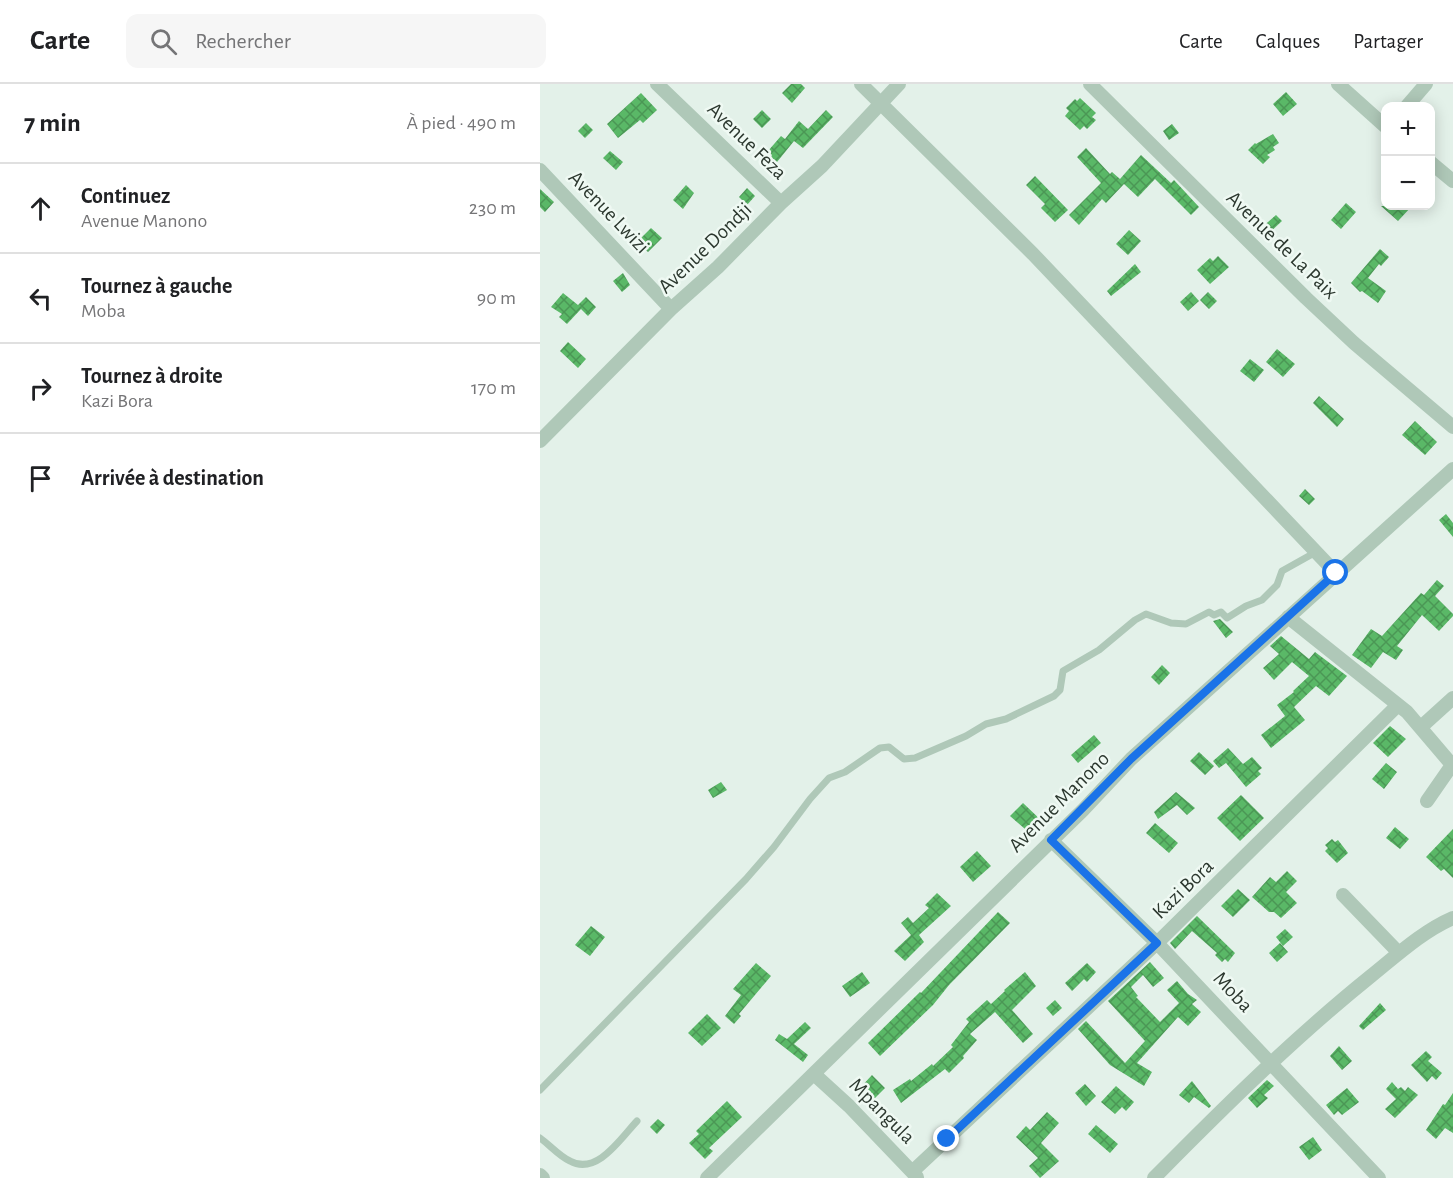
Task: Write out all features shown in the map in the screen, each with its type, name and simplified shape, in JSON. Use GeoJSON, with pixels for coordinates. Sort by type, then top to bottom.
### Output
{"type":"FeatureCollection","features":[{"type":"Feature","properties":{"kind":"street","name":"Avenue Feza"},"geometry":{"type":"LineString","coordinates":[[657,84],[781,203]]}},
{"type":"Feature","properties":{"kind":"street"},"geometry":{"type":"LineString","coordinates":[[861,84],[1033,254],[1336,573]]}},
{"type":"Feature","properties":{"kind":"street","name":"Avenue Dondji"},"geometry":{"type":"LineString","coordinates":[[540,441],[671,309],[718,267],[844,143],[899,84]]}},
{"type":"Feature","properties":{"kind":"street","name":"Avenue de La Paix"},"geometry":{"type":"LineString","coordinates":[[1090,84],[1306,298],[1354,343],[1453,427]]}},
{"type":"Feature","properties":{"kind":"street"},"geometry":{"type":"LineString","coordinates":[[1338,84],[1381,123]]}},
{"type":"Feature","properties":{"kind":"street"},"geometry":{"type":"LineString","coordinates":[[1410,102],[1426,84]]}},
{"type":"Feature","properties":{"kind":"street"},"geometry":{"type":"LineString","coordinates":[[1435,165],[1453,181]]}},
{"type":"Feature","properties":{"kind":"street","name":"Avenue Lwizi"},"geometry":{"type":"LineString","coordinates":[[540,170],[671,309]]}},
{"type":"Feature","properties":{"kind":"street","name":"Avenue Manono"},"geometry":{"type":"LineString","coordinates":[[707,1178],[815,1075],[1131,759],[1453,469]]}},
{"type":"Feature","properties":{"kind":"street"},"geometry":{"type":"LineString","coordinates":[[1288,617],[1398,705],[1421,727],[1453,766],[1427,801]]}},
{"type":"Feature","properties":{"kind":"street"},"geometry":{"type":"LineString","coordinates":[[1421,727],[1453,698]]}},
{"type":"Feature","properties":{"kind":"street","name":"Kazi Bora"},"geometry":{"type":"LineString","coordinates":[[916,1175],[1157,943],[1398,705]]}},
{"type":"Feature","properties":{"kind":"street","name":"Moba"},"geometry":{"type":"LineString","coordinates":[[1051,840],[1157,943],[1379,1178]]}},
{"type":"Feature","properties":{"kind":"street"},"geometry":{"type":"LineString","coordinates":[[1343,895],[1399,953]]}},
{"type":"Feature","properties":{"kind":"street"},"geometry":{"type":"LineString","coordinates":[[1154,1178],[1271,1064],[1345,997],[1424,934],[1453,918]]}},
{"type":"Feature","properties":{"kind":"street","name":"Mpangula"},"geometry":{"type":"LineString","coordinates":[[815,1075],[849,1106],[916,1175]]}},
{"type":"Feature","properties":{"kind":"lane"},"geometry":{"type":"LineString","coordinates":[[540,1090],[746,879],[829,778],[845,772],[880,748],[889,747],[904,759],[915,758],[1054,696],[1060,690],[1063,671],[1099,650],[1146,614],[1171,623],[1186,624],[1209,612],[1214,615],[1221,612],[1227,618],[1246,606],[1262,600],[1277,585],[1282,571],[1316,552]]}},
{"type":"Feature","properties":{"kind":"lane"},"geometry":{"type":"LineString","coordinates":[[540,1138],[571,1162],[587,1165],[603,1158],[637,1121]]}},
{"type":"Feature","properties":{"kind":"building"},"geometry":{"type":"Polygon","coordinates":[[[791,84],[801,84],[805,88],[792,103],[782,93],[791,84]]]}},
{"type":"Feature","properties":{"kind":"building"},"geometry":{"type":"Polygon","coordinates":[[[1286,92],[1297,104],[1283,116],[1273,104],[1286,92]]]}},
{"type":"Feature","properties":{"kind":"building"},"geometry":{"type":"Polygon","coordinates":[[[641,93],[657,110],[643,123],[640,120],[618,138],[607,124],[641,93]]]}},
{"type":"Feature","properties":{"kind":"building"},"geometry":{"type":"Polygon","coordinates":[[[1080,98],[1096,113],[1092,117],[1096,120],[1087,129],[1084,126],[1080,130],[1065,116],[1069,111],[1066,108],[1075,99],[1077,101],[1080,98]]]}},
{"type":"Feature","properties":{"kind":"building"},"geometry":{"type":"Polygon","coordinates":[[[762,110],[771,119],[762,128],[753,119],[762,110]]]}},
{"type":"Feature","properties":{"kind":"building"},"geometry":{"type":"Polygon","coordinates":[[[826,110],[833,117],[803,148],[794,141],[777,162],[771,157],[768,151],[781,136],[785,139],[799,121],[808,129],[826,110]]]}},
{"type":"Feature","properties":{"kind":"building"},"geometry":{"type":"Polygon","coordinates":[[[586,123],[593,130],[585,138],[578,131],[586,123]]]}},
{"type":"Feature","properties":{"kind":"building"},"geometry":{"type":"Polygon","coordinates":[[[1172,124],[1179,133],[1169,140],[1163,131],[1172,124]]]}},
{"type":"Feature","properties":{"kind":"building"},"geometry":{"type":"Polygon","coordinates":[[[1273,134],[1279,143],[1273,147],[1275,150],[1267,155],[1270,157],[1263,164],[1248,150],[1255,143],[1273,134]]]}},
{"type":"Feature","properties":{"kind":"building"},"geometry":{"type":"Polygon","coordinates":[[[1086,148],[1110,174],[1112,172],[1120,179],[1141,155],[1171,183],[1174,180],[1199,207],[1191,215],[1155,179],[1138,197],[1124,184],[1106,203],[1102,199],[1079,225],[1069,215],[1101,183],[1077,157],[1086,148]]]}},
{"type":"Feature","properties":{"kind":"building"},"geometry":{"type":"Polygon","coordinates":[[[610,151],[623,162],[616,170],[603,158],[610,151]]]}},
{"type":"Feature","properties":{"kind":"building"},"geometry":{"type":"Polygon","coordinates":[[[1035,176],[1068,210],[1055,222],[1041,208],[1045,204],[1026,185],[1035,176]]]}},
{"type":"Feature","properties":{"kind":"building"},"geometry":{"type":"Polygon","coordinates":[[[686,185],[694,193],[683,209],[673,200],[686,185]]]}},
{"type":"Feature","properties":{"kind":"building"},"geometry":{"type":"Polygon","coordinates":[[[747,188],[755,196],[747,205],[739,197],[747,188]]]}},
{"type":"Feature","properties":{"kind":"building"},"geometry":{"type":"Polygon","coordinates":[[[540,189],[554,202],[545,212],[540,207],[540,189]]]}},
{"type":"Feature","properties":{"kind":"building"},"geometry":{"type":"Polygon","coordinates":[[[1346,203],[1356,212],[1341,229],[1331,220],[1346,203]]]}},
{"type":"Feature","properties":{"kind":"building"},"geometry":{"type":"Polygon","coordinates":[[[1386,210],[1408,210],[1398,221],[1386,210]]]}},
{"type":"Feature","properties":{"kind":"building"},"geometry":{"type":"Polygon","coordinates":[[[1276,215],[1282,221],[1266,236],[1260,229],[1276,215]]]}},
{"type":"Feature","properties":{"kind":"building"},"geometry":{"type":"Polygon","coordinates":[[[651,228],[662,238],[648,252],[637,242],[651,228]]]}},
{"type":"Feature","properties":{"kind":"building"},"geometry":{"type":"Polygon","coordinates":[[[1129,230],[1141,241],[1128,255],[1116,244],[1129,230]]]}},
{"type":"Feature","properties":{"kind":"building"},"geometry":{"type":"Polygon","coordinates":[[[1380,249],[1389,257],[1381,266],[1379,264],[1368,278],[1386,291],[1378,303],[1362,291],[1360,292],[1351,283],[1380,249]]]}},
{"type":"Feature","properties":{"kind":"building"},"geometry":{"type":"Polygon","coordinates":[[[1218,256],[1229,267],[1210,284],[1197,270],[1210,258],[1213,261],[1218,256]]]}},
{"type":"Feature","properties":{"kind":"building"},"geometry":{"type":"Polygon","coordinates":[[[1135,264],[1141,272],[1111,296],[1107,291],[1135,264]]]}},
{"type":"Feature","properties":{"kind":"building"},"geometry":{"type":"Polygon","coordinates":[[[623,273],[630,285],[622,292],[613,281],[623,273]]]}},
{"type":"Feature","properties":{"kind":"building"},"geometry":{"type":"Polygon","coordinates":[[[1191,292],[1199,301],[1188,311],[1180,302],[1191,292]]]}},
{"type":"Feature","properties":{"kind":"building"},"geometry":{"type":"Polygon","coordinates":[[[1208,292],[1217,301],[1209,309],[1200,300],[1208,292]]]}},
{"type":"Feature","properties":{"kind":"building"},"geometry":{"type":"Polygon","coordinates":[[[563,293],[578,305],[586,297],[596,307],[588,316],[581,309],[567,324],[559,317],[562,314],[551,307],[563,293]]]}},
{"type":"Feature","properties":{"kind":"building"},"geometry":{"type":"Polygon","coordinates":[[[568,342],[586,359],[578,368],[560,351],[568,342]]]}},
{"type":"Feature","properties":{"kind":"building"},"geometry":{"type":"Polygon","coordinates":[[[1277,349],[1295,364],[1283,377],[1266,362],[1277,349]]]}},
{"type":"Feature","properties":{"kind":"building"},"geometry":{"type":"Polygon","coordinates":[[[1250,359],[1264,370],[1254,382],[1240,371],[1250,359]]]}},
{"type":"Feature","properties":{"kind":"building"},"geometry":{"type":"Polygon","coordinates":[[[1319,396],[1344,419],[1337,427],[1313,403],[1319,396]]]}},
{"type":"Feature","properties":{"kind":"building"},"geometry":{"type":"Polygon","coordinates":[[[1415,421],[1437,442],[1425,455],[1402,435],[1415,421]]]}},
{"type":"Feature","properties":{"kind":"building"},"geometry":{"type":"Polygon","coordinates":[[[1305,489],[1315,499],[1309,505],[1299,496],[1305,489]]]}},
{"type":"Feature","properties":{"kind":"building"},"geometry":{"type":"Polygon","coordinates":[[[1446,514],[1453,523],[1453,537],[1439,520],[1446,514]]]}},
{"type":"Feature","properties":{"kind":"building"},"geometry":{"type":"Polygon","coordinates":[[[1437,580],[1444,586],[1435,596],[1453,614],[1439,631],[1422,615],[1397,646],[1403,650],[1396,660],[1383,652],[1371,668],[1352,655],[1371,629],[1382,636],[1421,593],[1424,595],[1437,580]]]}},
{"type":"Feature","properties":{"kind":"building"},"geometry":{"type":"Polygon","coordinates":[[[1220,619],[1233,632],[1226,638],[1213,621],[1220,619]]]}},
{"type":"Feature","properties":{"kind":"building"},"geometry":{"type":"Polygon","coordinates":[[[1281,636],[1309,659],[1315,652],[1347,676],[1329,696],[1316,686],[1294,707],[1305,720],[1271,748],[1261,735],[1285,716],[1277,705],[1309,676],[1292,662],[1274,680],[1263,668],[1279,654],[1270,646],[1281,636]]]}},
{"type":"Feature","properties":{"kind":"building"},"geometry":{"type":"Polygon","coordinates":[[[1162,665],[1170,673],[1159,685],[1151,677],[1162,665]]]}},
{"type":"Feature","properties":{"kind":"building"},"geometry":{"type":"Polygon","coordinates":[[[1390,726],[1406,739],[1388,757],[1373,743],[1390,726]]]}},
{"type":"Feature","properties":{"kind":"building"},"geometry":{"type":"Polygon","coordinates":[[[1094,735],[1101,743],[1078,763],[1071,755],[1094,735]]]}},
{"type":"Feature","properties":{"kind":"building"},"geometry":{"type":"Polygon","coordinates":[[[1228,748],[1243,764],[1252,757],[1262,768],[1258,771],[1261,774],[1246,787],[1226,763],[1219,768],[1213,761],[1228,748]]]}},
{"type":"Feature","properties":{"kind":"building"},"geometry":{"type":"Polygon","coordinates":[[[1199,752],[1214,766],[1205,775],[1190,761],[1199,752]]]}},
{"type":"Feature","properties":{"kind":"building"},"geometry":{"type":"Polygon","coordinates":[[[1386,763],[1397,772],[1384,789],[1372,779],[1386,763]]]}},
{"type":"Feature","properties":{"kind":"building"},"geometry":{"type":"Polygon","coordinates":[[[721,782],[727,790],[713,798],[708,790],[721,782]]]}},
{"type":"Feature","properties":{"kind":"building"},"geometry":{"type":"Polygon","coordinates":[[[1176,792],[1195,808],[1187,815],[1177,805],[1158,819],[1154,812],[1176,792]]]}},
{"type":"Feature","properties":{"kind":"building"},"geometry":{"type":"Polygon","coordinates":[[[1241,795],[1264,818],[1240,841],[1217,818],[1241,795]]]}},
{"type":"Feature","properties":{"kind":"building"},"geometry":{"type":"Polygon","coordinates":[[[1023,803],[1044,823],[1032,835],[1010,816],[1023,803]]]}},
{"type":"Feature","properties":{"kind":"building"},"geometry":{"type":"Polygon","coordinates":[[[1155,823],[1178,843],[1169,853],[1146,833],[1155,823]]]}},
{"type":"Feature","properties":{"kind":"building"},"geometry":{"type":"Polygon","coordinates":[[[1395,827],[1409,839],[1400,849],[1386,838],[1395,827]]]}},
{"type":"Feature","properties":{"kind":"building"},"geometry":{"type":"Polygon","coordinates":[[[1453,829],[1453,878],[1444,869],[1441,871],[1426,857],[1453,829]]]}},
{"type":"Feature","properties":{"kind":"building"},"geometry":{"type":"Polygon","coordinates":[[[1332,839],[1335,842],[1338,840],[1348,853],[1337,863],[1325,851],[1328,848],[1325,845],[1332,839]]]}},
{"type":"Feature","properties":{"kind":"building"},"geometry":{"type":"Polygon","coordinates":[[[977,851],[991,866],[973,882],[960,867],[977,851]]]}},
{"type":"Feature","properties":{"kind":"building"},"geometry":{"type":"Polygon","coordinates":[[[1287,871],[1297,881],[1286,892],[1297,903],[1281,918],[1274,912],[1269,912],[1252,897],[1270,877],[1276,882],[1287,871]]]}},
{"type":"Feature","properties":{"kind":"building"},"geometry":{"type":"Polygon","coordinates":[[[1238,889],[1250,900],[1233,917],[1221,906],[1238,889]]]}},
{"type":"Feature","properties":{"kind":"building"},"geometry":{"type":"Polygon","coordinates":[[[937,893],[951,906],[919,935],[924,942],[905,961],[894,951],[911,935],[901,923],[908,917],[913,923],[929,908],[925,905],[937,893]]]}},
{"type":"Feature","properties":{"kind":"building"},"geometry":{"type":"Polygon","coordinates":[[[998,912],[1010,923],[949,985],[933,1005],[880,1056],[868,1043],[921,993],[998,912]]]}},
{"type":"Feature","properties":{"kind":"building"},"geometry":{"type":"Polygon","coordinates":[[[1197,916],[1235,953],[1228,962],[1225,959],[1222,962],[1215,955],[1217,953],[1192,931],[1175,949],[1170,943],[1197,916]]]}},
{"type":"Feature","properties":{"kind":"building"},"geometry":{"type":"Polygon","coordinates":[[[591,926],[605,937],[590,956],[575,945],[591,926]]]}},
{"type":"Feature","properties":{"kind":"building"},"geometry":{"type":"Polygon","coordinates":[[[1285,929],[1293,937],[1283,946],[1276,937],[1285,929]]]}},
{"type":"Feature","properties":{"kind":"building"},"geometry":{"type":"Polygon","coordinates":[[[1280,943],[1288,952],[1277,962],[1269,953],[1280,943]]]}},
{"type":"Feature","properties":{"kind":"building"},"geometry":{"type":"Polygon","coordinates":[[[1150,962],[1164,978],[1153,987],[1143,975],[1131,987],[1138,996],[1136,997],[1160,1022],[1179,1003],[1167,990],[1177,981],[1188,994],[1197,1000],[1192,1004],[1201,1012],[1188,1026],[1178,1017],[1137,1063],[1152,1072],[1144,1086],[1110,1065],[1078,1029],[1086,1021],[1125,1063],[1145,1041],[1108,1001],[1150,962]]]}},
{"type":"Feature","properties":{"kind":"building"},"geometry":{"type":"Polygon","coordinates":[[[756,963],[771,976],[739,1014],[741,1016],[734,1024],[725,1016],[741,995],[733,989],[756,963]]]}},
{"type":"Feature","properties":{"kind":"building"},"geometry":{"type":"Polygon","coordinates":[[[1087,963],[1096,972],[1087,982],[1084,979],[1072,991],[1065,983],[1087,963]]]}},
{"type":"Feature","properties":{"kind":"building"},"geometry":{"type":"Polygon","coordinates":[[[862,972],[870,983],[850,997],[842,986],[862,972]]]}},
{"type":"Feature","properties":{"kind":"building"},"geometry":{"type":"Polygon","coordinates":[[[1025,972],[1036,986],[1012,1010],[1033,1034],[1023,1043],[995,1012],[970,1034],[977,1040],[949,1073],[945,1069],[901,1103],[893,1090],[910,1079],[911,1081],[932,1064],[933,1066],[953,1047],[951,1045],[969,1022],[966,1019],[987,1000],[991,1004],[1025,972]]]}},
{"type":"Feature","properties":{"kind":"building"},"geometry":{"type":"Polygon","coordinates":[[[1055,1000],[1062,1008],[1053,1016],[1046,1008],[1055,1000]]]}},
{"type":"Feature","properties":{"kind":"building"},"geometry":{"type":"Polygon","coordinates":[[[1380,1003],[1386,1010],[1363,1030],[1359,1026],[1380,1003]]]}},
{"type":"Feature","properties":{"kind":"building"},"geometry":{"type":"Polygon","coordinates":[[[707,1014],[721,1028],[702,1046],[688,1033],[707,1014]]]}},
{"type":"Feature","properties":{"kind":"building"},"geometry":{"type":"Polygon","coordinates":[[[805,1022],[811,1028],[794,1044],[808,1055],[803,1062],[775,1040],[779,1034],[787,1039],[805,1022]]]}},
{"type":"Feature","properties":{"kind":"building"},"geometry":{"type":"Polygon","coordinates":[[[1339,1046],[1352,1061],[1342,1070],[1330,1056],[1339,1046]]]}},
{"type":"Feature","properties":{"kind":"building"},"geometry":{"type":"Polygon","coordinates":[[[1426,1051],[1432,1057],[1428,1061],[1442,1073],[1436,1080],[1432,1076],[1427,1082],[1411,1065],[1426,1051]]]}},
{"type":"Feature","properties":{"kind":"building"},"geometry":{"type":"Polygon","coordinates":[[[872,1075],[885,1088],[873,1100],[860,1088],[872,1075]]]}},
{"type":"Feature","properties":{"kind":"building"},"geometry":{"type":"Polygon","coordinates":[[[1267,1080],[1274,1086],[1264,1095],[1268,1098],[1257,1108],[1248,1098],[1267,1080]]]}},
{"type":"Feature","properties":{"kind":"building"},"geometry":{"type":"Polygon","coordinates":[[[1192,1081],[1211,1106],[1209,1108],[1194,1097],[1189,1103],[1179,1095],[1192,1081]]]}},
{"type":"Feature","properties":{"kind":"building"},"geometry":{"type":"Polygon","coordinates":[[[1392,1082],[1398,1089],[1401,1087],[1405,1091],[1408,1087],[1418,1095],[1395,1118],[1385,1109],[1396,1099],[1386,1089],[1392,1082]]]}},
{"type":"Feature","properties":{"kind":"building"},"geometry":{"type":"Polygon","coordinates":[[[1085,1084],[1096,1096],[1086,1106],[1075,1093],[1085,1084]]]}},
{"type":"Feature","properties":{"kind":"building"},"geometry":{"type":"Polygon","coordinates":[[[1116,1086],[1134,1102],[1126,1111],[1122,1107],[1115,1114],[1101,1102],[1116,1086]]]}},
{"type":"Feature","properties":{"kind":"building"},"geometry":{"type":"Polygon","coordinates":[[[1347,1088],[1359,1102],[1342,1115],[1338,1111],[1334,1115],[1326,1105],[1347,1088]]]}},
{"type":"Feature","properties":{"kind":"building"},"geometry":{"type":"Polygon","coordinates":[[[1453,1093],[1453,1133],[1445,1128],[1436,1139],[1426,1130],[1453,1093]]]}},
{"type":"Feature","properties":{"kind":"building"},"geometry":{"type":"Polygon","coordinates":[[[727,1101],[742,1117],[709,1148],[713,1151],[705,1159],[689,1143],[699,1134],[696,1131],[727,1101]]]}},
{"type":"Feature","properties":{"kind":"building"},"geometry":{"type":"Polygon","coordinates":[[[1047,1112],[1059,1123],[1041,1143],[1059,1161],[1040,1178],[1029,1166],[1038,1158],[1016,1137],[1026,1126],[1030,1130],[1047,1112]]]}},
{"type":"Feature","properties":{"kind":"building"},"geometry":{"type":"Polygon","coordinates":[[[658,1119],[665,1125],[657,1134],[650,1127],[658,1119]]]}},
{"type":"Feature","properties":{"kind":"building"},"geometry":{"type":"Polygon","coordinates":[[[1096,1125],[1118,1144],[1110,1153],[1088,1134],[1096,1125]]]}},
{"type":"Feature","properties":{"kind":"building"},"geometry":{"type":"Polygon","coordinates":[[[1313,1137],[1322,1150],[1309,1160],[1299,1147],[1313,1137]]]}},
{"type":"Feature","properties":{"kind":"route"},"geometry":{"type":"LineString","coordinates":[[947,1139],[1157,943],[1051,840],[1131,759],[1336,573]]}}]}
